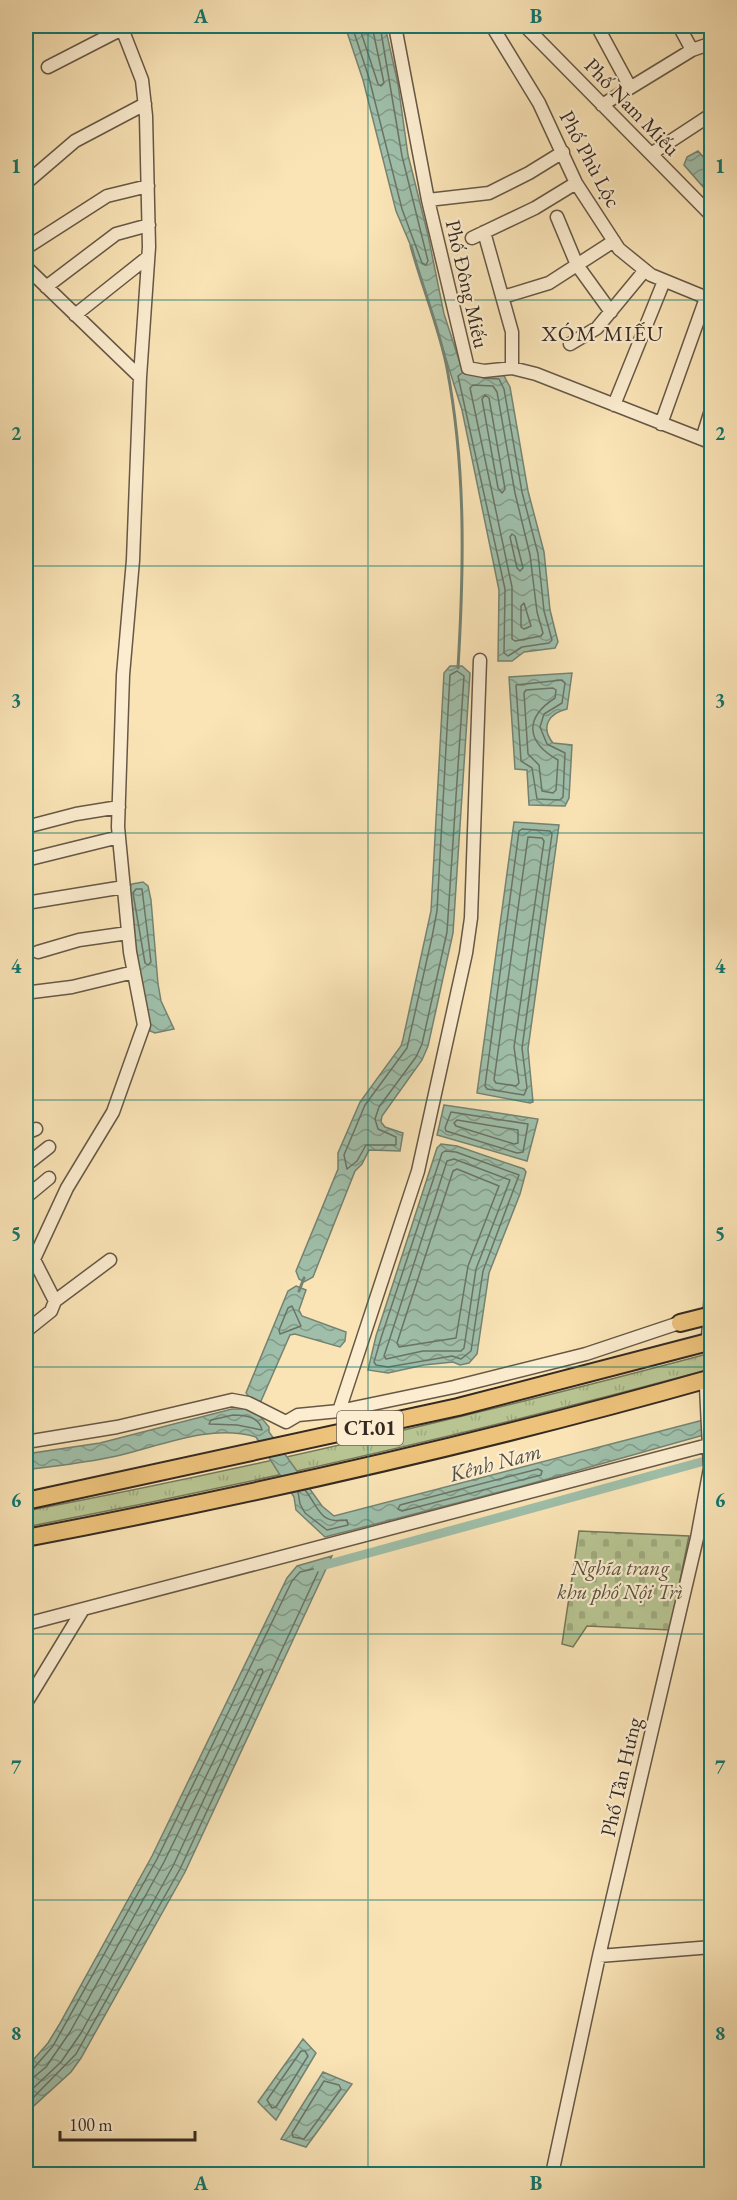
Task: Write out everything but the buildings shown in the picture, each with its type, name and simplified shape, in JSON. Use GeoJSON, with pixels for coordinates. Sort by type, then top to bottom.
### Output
{"type":"FeatureCollection","features":[{"type":"Feature","properties":{"kind":"highway"},"geometry":{"type":"LineString","coordinates":[[680,1323],[711,1312]]}},
{"type":"Feature","properties":{"kind":"highway","name":"CT.01"},"geometry":{"type":"LineString","coordinates":[[26,1501],[458,1407],[710,1340]]}},
{"type":"Feature","properties":{"kind":"highway","name":"CT.01"},"geometry":{"type":"LineString","coordinates":[[26,1538],[454,1445],[709,1383]]}},
{"type":"Feature","properties":{"kind":"street","name":"Phố Đông Miếu"},"geometry":{"type":"LineString","coordinates":[[395,26],[428,200],[468,368],[484,371],[512,368],[551,379],[707,441]]}},
{"type":"Feature","properties":{"kind":"street","name":"Phố Phù Lộc"},"geometry":{"type":"LineString","coordinates":[[492,26],[539,104],[576,183],[614,242],[645,270],[664,281],[709,299]]}},
{"type":"Feature","properties":{"kind":"street","name":"Phố Nam Miếu"},"geometry":{"type":"LineString","coordinates":[[525,26],[711,216]]}},
{"type":"Feature","properties":{"kind":"street"},"geometry":{"type":"LineString","coordinates":[[597,26],[630,87]]}},
{"type":"Feature","properties":{"kind":"street"},"geometry":{"type":"LineString","coordinates":[[679,26],[692,50]]}},
{"type":"Feature","properties":{"kind":"street"},"geometry":{"type":"LineString","coordinates":[[34,1259],[67,1188],[113,1112],[134,1061],[144,1025],[128,933],[119,837],[119,807],[123,675],[133,560],[140,377],[148,258],[145,104],[142,80],[122,27],[48,67]]}},
{"type":"Feature","properties":{"kind":"street"},"geometry":{"type":"LineString","coordinates":[[602,105],[692,50],[711,43]]}},
{"type":"Feature","properties":{"kind":"street"},"geometry":{"type":"LineString","coordinates":[[26,183],[75,141],[145,104]]}},
{"type":"Feature","properties":{"kind":"street"},"geometry":{"type":"LineString","coordinates":[[651,154],[711,114]]}},
{"type":"Feature","properties":{"kind":"street"},"geometry":{"type":"LineString","coordinates":[[428,200],[489,193],[529,173],[562,152]]}},
{"type":"Feature","properties":{"kind":"street"},"geometry":{"type":"LineString","coordinates":[[471,238],[535,208],[576,183]]}},
{"type":"Feature","properties":{"kind":"street"},"geometry":{"type":"LineString","coordinates":[[26,248],[107,196],[148,186]]}},
{"type":"Feature","properties":{"kind":"street"},"geometry":{"type":"LineString","coordinates":[[557,217],[577,265],[611,312]]}},
{"type":"Feature","properties":{"kind":"street"},"geometry":{"type":"LineString","coordinates":[[46,287],[116,234],[149,225]]}},
{"type":"Feature","properties":{"kind":"street"},"geometry":{"type":"LineString","coordinates":[[484,232],[512,332],[512,368]]}},
{"type":"Feature","properties":{"kind":"street"},"geometry":{"type":"LineString","coordinates":[[503,297],[549,284],[614,242]]}},
{"type":"Feature","properties":{"kind":"street"},"geometry":{"type":"LineString","coordinates":[[75,315],[148,258]]}},
{"type":"Feature","properties":{"kind":"street"},"geometry":{"type":"LineString","coordinates":[[26,267],[140,377]]}},
{"type":"Feature","properties":{"kind":"street"},"geometry":{"type":"LineString","coordinates":[[570,344],[585,337],[611,312],[645,270]]}},
{"type":"Feature","properties":{"kind":"street"},"geometry":{"type":"LineString","coordinates":[[614,405],[664,281]]}},
{"type":"Feature","properties":{"kind":"street"},"geometry":{"type":"LineString","coordinates":[[661,424],[709,299]]}},
{"type":"Feature","properties":{"kind":"street"},"geometry":{"type":"LineString","coordinates":[[707,441],[711,408]]}},
{"type":"Feature","properties":{"kind":"street"},"geometry":{"type":"LineString","coordinates":[[339,1411],[418,1171],[466,954],[471,918],[480,660]]}},
{"type":"Feature","properties":{"kind":"street"},"geometry":{"type":"LineString","coordinates":[[26,827],[76,814],[119,807]]}},
{"type":"Feature","properties":{"kind":"street"},"geometry":{"type":"LineString","coordinates":[[26,860],[119,837]]}},
{"type":"Feature","properties":{"kind":"street"},"geometry":{"type":"LineString","coordinates":[[26,903],[123,887]]}},
{"type":"Feature","properties":{"kind":"street"},"geometry":{"type":"LineString","coordinates":[[38,952],[79,940],[128,933]]}},
{"type":"Feature","properties":{"kind":"street"},"geometry":{"type":"LineString","coordinates":[[32,992],[72,987],[134,972]]}},
{"type":"Feature","properties":{"kind":"street"},"geometry":{"type":"LineString","coordinates":[[26,1164],[49,1147]]}},
{"type":"Feature","properties":{"kind":"street"},"geometry":{"type":"LineString","coordinates":[[26,1197],[49,1178]]}},
{"type":"Feature","properties":{"kind":"street"},"geometry":{"type":"LineString","coordinates":[[26,1244],[55,1301]]}},
{"type":"Feature","properties":{"kind":"street"},"geometry":{"type":"LineString","coordinates":[[26,1331],[51,1311],[55,1301],[111,1260]]}},
{"type":"Feature","properties":{"kind":"street"},"geometry":{"type":"LineString","coordinates":[[710,1340],[711,1277]]}},
{"type":"Feature","properties":{"kind":"street"},"geometry":{"type":"LineString","coordinates":[[26,1442],[117,1427],[232,1401],[248,1403],[283,1422],[298,1415],[339,1411],[454,1387],[586,1354],[680,1323]]}},
{"type":"Feature","properties":{"kind":"street","name":"Phố Tân Hưng"},"geometry":{"type":"LineString","coordinates":[[552,2175],[599,1956],[697,1538],[710,1468],[709,1383]]}},
{"type":"Feature","properties":{"kind":"street"},"geometry":{"type":"LineString","coordinates":[[26,1624],[82,1611],[711,1442]]}},
{"type":"Feature","properties":{"kind":"street"},"geometry":{"type":"LineString","coordinates":[[26,1703],[82,1611]]}},
{"type":"Feature","properties":{"kind":"street"},"geometry":{"type":"LineString","coordinates":[[599,1956],[711,1947]]}},
{"type":"Feature","properties":{"kind":"green space"},"geometry":{"type":"Polygon","coordinates":[[[711,1353],[711,1369],[541,1413],[284,1474],[26,1527],[26,1511],[370,1438],[711,1353]]]}},
{"type":"Feature","properties":{"kind":"green space","name":"Nghĩa trang khu phố Nội Trì"},"geometry":{"type":"Polygon","coordinates":[[[579,1531],[689,1536],[670,1630],[587,1626],[573,1647],[562,1644],[579,1531]]]}},
{"type":"Feature","properties":{"kind":"water"},"geometry":{"type":"Polygon","coordinates":[[[345,26],[385,26],[398,84],[408,155],[428,235],[444,314],[460,363],[465,367],[503,374],[510,387],[528,491],[544,552],[550,610],[558,642],[555,648],[524,652],[512,661],[498,661],[499,590],[462,410],[410,244],[396,211],[363,80],[345,26]]]}},
{"type":"Feature","properties":{"kind":"water"},"geometry":{"type":"Polygon","coordinates":[[[698,151],[708,162],[711,160],[711,196],[684,165],[687,157],[698,151]]]}},
{"type":"Feature","properties":{"kind":"water"},"geometry":{"type":"Polygon","coordinates":[[[450,666],[462,666],[470,673],[453,933],[428,1046],[422,1060],[382,1116],[381,1122],[385,1127],[403,1133],[400,1151],[369,1150],[362,1164],[355,1171],[313,1277],[304,1282],[299,1279],[296,1271],[338,1169],[338,1153],[360,1102],[401,1046],[403,1039],[431,911],[444,673],[450,666]]]}},
{"type":"Feature","properties":{"kind":"water"},"geometry":{"type":"Polygon","coordinates":[[[572,673],[567,709],[551,717],[547,726],[547,732],[553,743],[572,745],[569,798],[565,806],[529,805],[527,770],[515,769],[509,677],[572,673]]]}},
{"type":"Feature","properties":{"kind":"water"},"geometry":{"type":"Polygon","coordinates":[[[514,822],[559,825],[528,1049],[533,1102],[530,1103],[477,1093],[514,822]]]}},
{"type":"Feature","properties":{"kind":"water"},"geometry":{"type":"Polygon","coordinates":[[[143,882],[148,886],[151,900],[161,1001],[174,1029],[155,1033],[150,1031],[126,890],[132,884],[143,882]]]}},
{"type":"Feature","properties":{"kind":"water"},"geometry":{"type":"Polygon","coordinates":[[[444,1105],[538,1119],[527,1161],[437,1135],[444,1105]]]}},
{"type":"Feature","properties":{"kind":"water"},"geometry":{"type":"Polygon","coordinates":[[[441,1144],[457,1146],[524,1169],[526,1172],[520,1194],[489,1273],[477,1354],[469,1363],[460,1365],[453,1362],[424,1365],[388,1373],[368,1370],[376,1336],[437,1148],[441,1144]]]}},
{"type":"Feature","properties":{"kind":"water","name":"Kênh Nam"},"geometry":{"type":"Polygon","coordinates":[[[296,1286],[306,1290],[299,1310],[302,1316],[346,1332],[345,1341],[340,1347],[295,1334],[290,1335],[261,1401],[257,1401],[259,1415],[322,1506],[334,1516],[711,1418],[711,1433],[519,1487],[325,1537],[296,1510],[294,1497],[256,1437],[238,1433],[202,1435],[112,1457],[26,1470],[26,1454],[100,1443],[232,1409],[246,1409],[250,1398],[246,1393],[288,1291],[296,1286]]]}},
{"type":"Feature","properties":{"kind":"water"},"geometry":{"type":"Polygon","coordinates":[[[332,1556],[185,1872],[81,2058],[71,2072],[26,2113],[26,2068],[48,2043],[59,2025],[152,1856],[287,1578],[297,1566],[332,1556]]]}},
{"type":"Feature","properties":{"kind":"water"},"geometry":{"type":"Polygon","coordinates":[[[303,2039],[316,2053],[276,2120],[258,2102],[303,2039]]]}},
{"type":"Feature","properties":{"kind":"water"},"geometry":{"type":"Polygon","coordinates":[[[323,2072],[352,2084],[306,2147],[281,2139],[323,2072]]]}},
{"type":"Feature","properties":{"kind":"waterway"},"geometry":{"type":"LineString","coordinates":[[411,246],[444,353],[458,443],[462,518],[458,668]]}},
{"type":"Feature","properties":{"kind":"waterway"},"geometry":{"type":"LineString","coordinates":[[299,1291],[304,1278]]}},
{"type":"Feature","properties":{"kind":"waterway"},"geometry":{"type":"LineString","coordinates":[[318,1567],[712,1459]]}},
{"type":"Feature","properties":{"kind":"tunnel"},"geometry":{"type":"LineString","coordinates":[[707,1386],[708,1338]]}},
{"type":"Feature","properties":{"kind":"district","name":"XÓM MIẾU"},"geometry":{"type":"Point","coordinates":[603,333]}}]}
